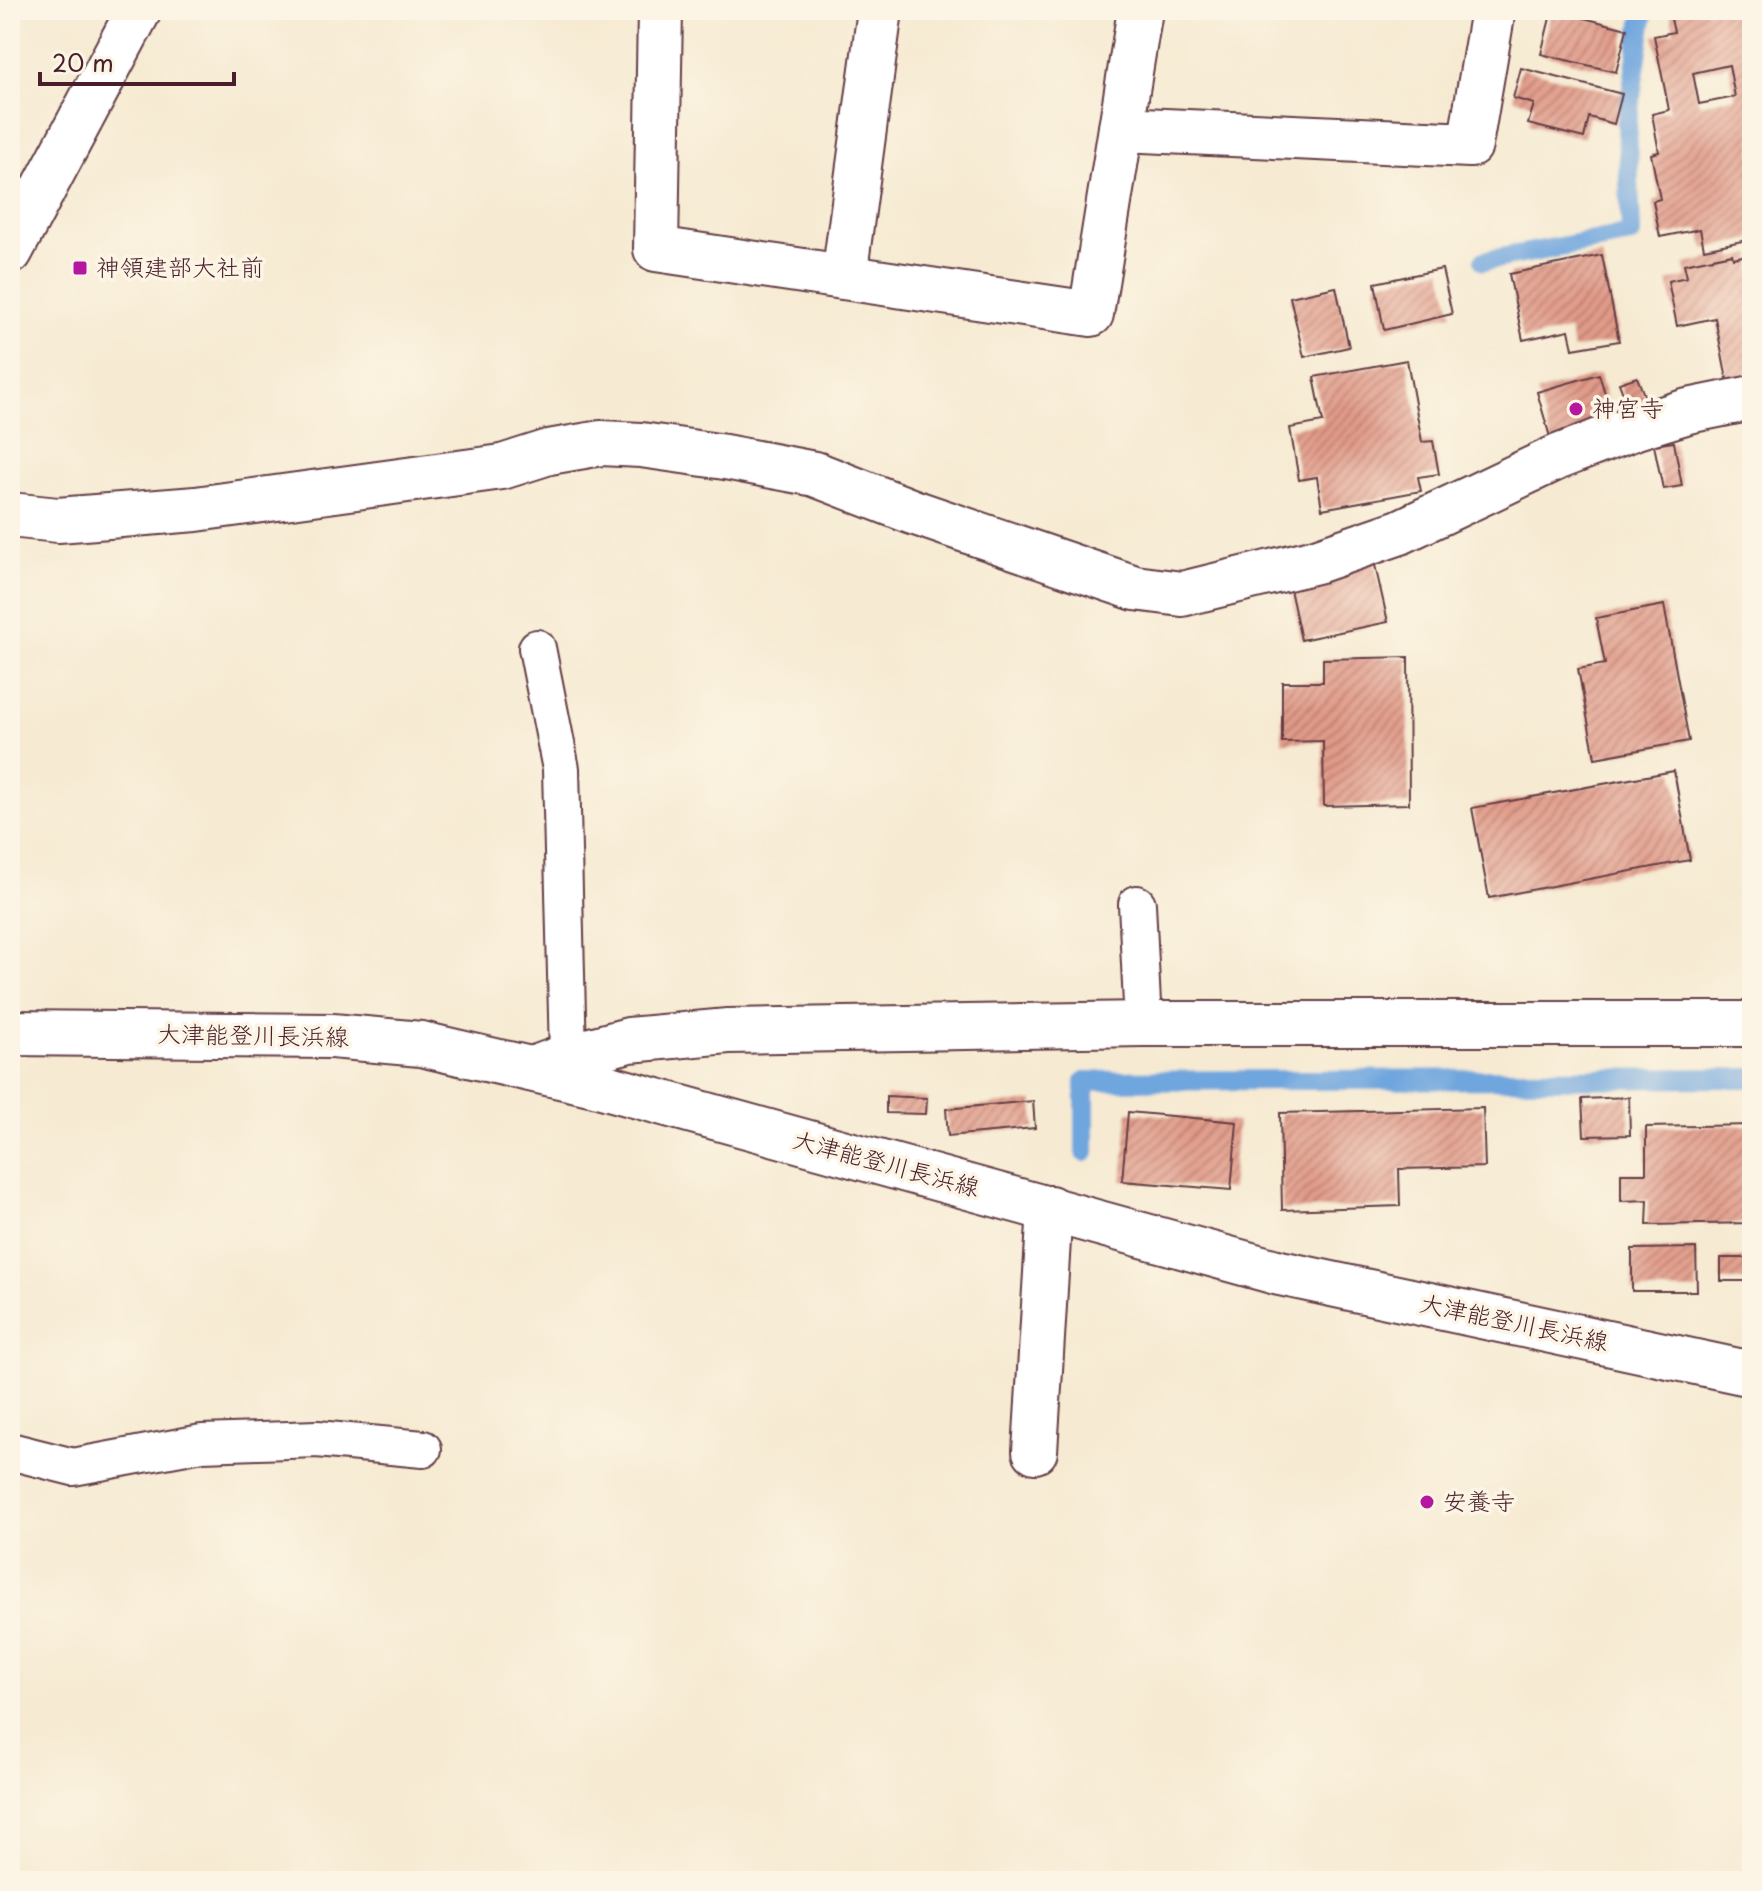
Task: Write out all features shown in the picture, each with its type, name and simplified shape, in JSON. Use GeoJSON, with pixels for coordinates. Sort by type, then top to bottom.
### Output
{"type":"FeatureCollection","features":[{"type":"Feature","properties":{"kind":"street"},"geometry":{"type":"LineString","coordinates":[[10,252],[139,10]]}},
{"type":"Feature","properties":{"kind":"street"},"geometry":{"type":"LineString","coordinates":[[660,10],[656,249],[1091,314],[1140,10]]}},
{"type":"Feature","properties":{"kind":"street"},"geometry":{"type":"LineString","coordinates":[[844,277],[880,10]]}},
{"type":"Feature","properties":{"kind":"street"},"geometry":{"type":"LineString","coordinates":[[1121,129],[1470,145],[1493,10]]}},
{"type":"Feature","properties":{"kind":"street"},"geometry":{"type":"LineString","coordinates":[[10,515],[58,520],[196,509],[502,467],[549,452],[601,443],[641,445],[815,474],[913,512],[1135,588],[1182,594],[1316,561],[1400,532],[1558,457],[1636,427],[1688,411],[1752,398]]}},
{"type":"Feature","properties":{"kind":"street"},"geometry":{"type":"LineString","coordinates":[[550,1062],[629,1040],[728,1031],[1143,1024],[1752,1024]]}},
{"type":"Feature","properties":{"kind":"street","name":"大津能登川長浜線"},"geometry":{"type":"LineString","coordinates":[[10,1033],[332,1036],[421,1044],[550,1062],[1280,1273],[1752,1374]]}},
{"type":"Feature","properties":{"kind":"street"},"geometry":{"type":"LineString","coordinates":[[1035,1451],[1050,1208]]}},
{"type":"Feature","properties":{"kind":"lane"},"geometry":{"type":"LineString","coordinates":[[537,648],[561,769],[550,1062]]}},
{"type":"Feature","properties":{"kind":"lane"},"geometry":{"type":"LineString","coordinates":[[1137,904],[1143,1024]]}},
{"type":"Feature","properties":{"kind":"lane"},"geometry":{"type":"LineString","coordinates":[[10,1451],[73,1467],[202,1443],[317,1439],[423,1449]]}},
{"type":"Feature","properties":{"kind":"building"},"geometry":{"type":"Polygon","coordinates":[[[1552,10],[1627,29],[1616,72],[1541,54],[1552,10]]]}},
{"type":"Feature","properties":{"kind":"building"},"geometry":{"type":"Polygon","coordinates":[[[1669,10],[1752,10],[1752,239],[1704,249],[1700,229],[1660,237],[1653,201],[1660,199],[1651,154],[1659,152],[1652,114],[1669,110],[1654,36],[1674,32],[1669,10]],[[1729,65],[1693,73],[1699,104],[1735,97],[1729,65]]]}},
{"type":"Feature","properties":{"kind":"building"},"geometry":{"type":"Polygon","coordinates":[[[1521,68],[1622,94],[1614,124],[1589,117],[1584,138],[1528,124],[1534,104],[1513,98],[1521,68]]]}},
{"type":"Feature","properties":{"kind":"building"},"geometry":{"type":"Polygon","coordinates":[[[1732,254],[1733,258],[1752,254],[1752,379],[1728,384],[1715,318],[1677,326],[1668,281],[1687,277],[1684,264],[1732,254]]]}},
{"type":"Feature","properties":{"kind":"building"},"geometry":{"type":"Polygon","coordinates":[[[1602,255],[1619,341],[1573,349],[1569,330],[1523,340],[1509,274],[1602,255]]]}},
{"type":"Feature","properties":{"kind":"building"},"geometry":{"type":"Polygon","coordinates":[[[1442,269],[1452,314],[1384,330],[1375,283],[1442,269]]]}},
{"type":"Feature","properties":{"kind":"building"},"geometry":{"type":"Polygon","coordinates":[[[1336,287],[1349,347],[1304,357],[1290,297],[1336,287]]]}},
{"type":"Feature","properties":{"kind":"building"},"geometry":{"type":"Polygon","coordinates":[[[1407,360],[1422,442],[1433,441],[1439,474],[1418,477],[1421,491],[1322,509],[1317,477],[1299,480],[1290,428],[1323,422],[1314,377],[1407,360]]]}},
{"type":"Feature","properties":{"kind":"building","name":"神宮寺"},"geometry":{"type":"Polygon","coordinates":[[[1599,374],[1615,426],[1552,444],[1537,392],[1599,374]]]}},
{"type":"Feature","properties":{"kind":"building"},"geometry":{"type":"Polygon","coordinates":[[[1637,377],[1646,400],[1628,407],[1619,383],[1637,377]]]}},
{"type":"Feature","properties":{"kind":"building"},"geometry":{"type":"Polygon","coordinates":[[[1674,442],[1682,486],[1663,489],[1654,445],[1674,442]]]}},
{"type":"Feature","properties":{"kind":"building"},"geometry":{"type":"Polygon","coordinates":[[[1374,561],[1388,622],[1301,640],[1288,580],[1374,561]]]}},
{"type":"Feature","properties":{"kind":"building"},"geometry":{"type":"Polygon","coordinates":[[[1664,605],[1689,741],[1595,758],[1578,669],[1605,664],[1596,618],[1664,605]]]}},
{"type":"Feature","properties":{"kind":"building"},"geometry":{"type":"Polygon","coordinates":[[[1408,657],[1409,804],[1324,806],[1323,741],[1282,742],[1282,682],[1323,682],[1323,659],[1408,657]]]}},
{"type":"Feature","properties":{"kind":"building"},"geometry":{"type":"Polygon","coordinates":[[[1674,771],[1690,860],[1489,898],[1472,808],[1674,771]]]}},
{"type":"Feature","properties":{"kind":"building"},"geometry":{"type":"Polygon","coordinates":[[[886,1096],[927,1098],[926,1114],[886,1113],[886,1096]]]}},
{"type":"Feature","properties":{"kind":"building"},"geometry":{"type":"Polygon","coordinates":[[[1629,1097],[1630,1135],[1584,1136],[1582,1099],[1629,1097]]]}},
{"type":"Feature","properties":{"kind":"building"},"geometry":{"type":"Polygon","coordinates":[[[1033,1101],[1035,1128],[948,1136],[946,1109],[1033,1101]]]}},
{"type":"Feature","properties":{"kind":"building"},"geometry":{"type":"Polygon","coordinates":[[[1483,1108],[1485,1167],[1399,1169],[1400,1206],[1282,1210],[1280,1113],[1483,1108]]]}},
{"type":"Feature","properties":{"kind":"building"},"geometry":{"type":"Polygon","coordinates":[[[1128,1112],[1237,1122],[1231,1190],[1122,1181],[1128,1112]]]}},
{"type":"Feature","properties":{"kind":"building"},"geometry":{"type":"Polygon","coordinates":[[[1752,1125],[1752,1223],[1647,1225],[1648,1200],[1621,1201],[1621,1173],[1646,1173],[1646,1127],[1752,1125]]]}},
{"type":"Feature","properties":{"kind":"building"},"geometry":{"type":"Polygon","coordinates":[[[1696,1248],[1697,1291],[1632,1291],[1632,1249],[1696,1248]]]}},
{"type":"Feature","properties":{"kind":"building"},"geometry":{"type":"Polygon","coordinates":[[[1721,1258],[1748,1258],[1749,1281],[1721,1281],[1721,1258]]]}},
{"type":"Feature","properties":{"kind":"waterway"},"geometry":{"type":"LineString","coordinates":[[1484,261],[1631,234],[1627,122],[1644,10]]}},
{"type":"Feature","properties":{"kind":"waterway"},"geometry":{"type":"LineString","coordinates":[[1085,1152],[1085,1081],[1752,1078]]}},
{"type":"Feature","properties":{"kind":"place","name":"神領建部大社前"},"geometry":{"type":"Point","coordinates":[80,268]}},
{"type":"Feature","properties":{"kind":"place","name":"神宮寺"},"geometry":{"type":"Point","coordinates":[1576,409]}},
{"type":"Feature","properties":{"kind":"place","name":"安養寺"},"geometry":{"type":"Point","coordinates":[1427,1502]}}]}
